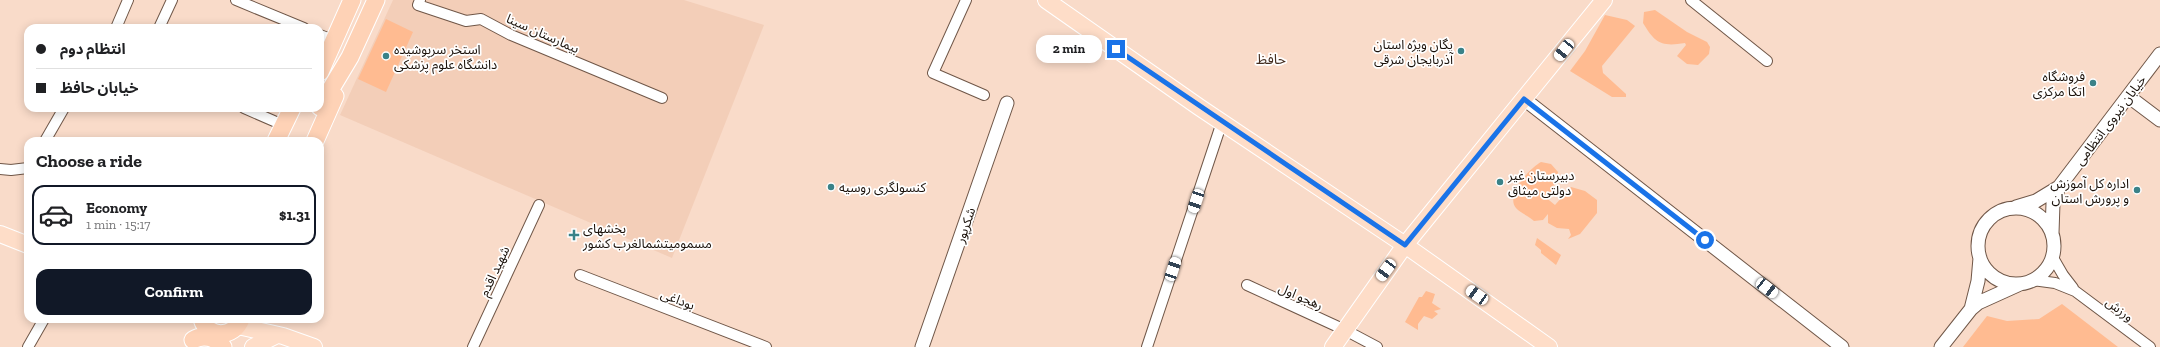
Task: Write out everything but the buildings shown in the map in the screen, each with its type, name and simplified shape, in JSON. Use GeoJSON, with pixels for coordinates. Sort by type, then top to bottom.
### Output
{"type":"FeatureCollection","features":[{"type":"Feature","properties":{"kind":"highway"},"geometry":{"type":"LineString","coordinates":[[324,47],[327,37],[352,0]]}},
{"type":"Feature","properties":{"kind":"highway"},"geometry":{"type":"LineString","coordinates":[[317,137],[332,104],[350,57],[376,0]]}},
{"type":"Feature","properties":{"kind":"highway"},"geometry":{"type":"LineString","coordinates":[[324,52],[327,37]]}},
{"type":"Feature","properties":{"kind":"highway"},"geometry":{"type":"LineString","coordinates":[[324,101],[350,57]]}},
{"type":"Feature","properties":{"kind":"highway"},"geometry":{"type":"LineString","coordinates":[[278,137],[290,112]]}},
{"type":"Feature","properties":{"kind":"highway"},"geometry":{"type":"LineString","coordinates":[[291,137],[302,112]]}},
{"type":"Feature","properties":{"kind":"highway"},"geometry":{"type":"LineString","coordinates":[[306,137],[318,112]]}},
{"type":"Feature","properties":{"kind":"highway"},"geometry":{"type":"LineString","coordinates":[[192,344],[200,323]]}},
{"type":"Feature","properties":{"kind":"highway"},"geometry":{"type":"LineString","coordinates":[[204,323],[206,327],[215,333],[226,334],[238,324]]}},
{"type":"Feature","properties":{"kind":"highway"},"geometry":{"type":"LineString","coordinates":[[228,347],[238,324]]}},
{"type":"Feature","properties":{"kind":"highway"},"geometry":{"type":"LineString","coordinates":[[192,344],[204,337],[210,338],[223,347]]}},
{"type":"Feature","properties":{"kind":"main road"},"geometry":{"type":"LineString","coordinates":[[1046,0],[1222,122],[1405,245],[1549,347]]}},
{"type":"Feature","properties":{"kind":"main road"},"geometry":{"type":"LineString","coordinates":[[1333,347],[1405,245],[1604,0]]}},
{"type":"Feature","properties":{"kind":"main road"},"geometry":{"type":"LineString","coordinates":[[0,234],[24,243]]}},
{"type":"Feature","properties":{"kind":"main road"},"geometry":{"type":"LineString","coordinates":[[238,324],[304,342]]}},
{"type":"Feature","properties":{"kind":"main road"},"geometry":{"type":"LineString","coordinates":[[252,347],[277,335]]}},
{"type":"Feature","properties":{"kind":"street"},"geometry":{"type":"LineString","coordinates":[[161,24],[172,0]]}},
{"type":"Feature","properties":{"kind":"street"},"geometry":{"type":"LineString","coordinates":[[236,0],[294,24]]}},
{"type":"Feature","properties":{"kind":"street","name":"بیمارستان سینا"},"geometry":{"type":"LineString","coordinates":[[420,0],[418,5],[466,21],[481,19],[511,35],[662,98]]}},
{"type":"Feature","properties":{"kind":"street"},"geometry":{"type":"LineString","coordinates":[[966,0],[933,73],[984,95]]}},
{"type":"Feature","properties":{"kind":"street"},"geometry":{"type":"LineString","coordinates":[[1691,0],[1767,61]]}},
{"type":"Feature","properties":{"kind":"street"},"geometry":{"type":"LineString","coordinates":[[117,24],[125,1]]}},
{"type":"Feature","properties":{"kind":"street","name":"خیابان نیروی انتظامی"},"geometry":{"type":"LineString","coordinates":[[2052,234],[2053,203],[2059,187],[2160,54]]}},
{"type":"Feature","properties":{"kind":"street"},"geometry":{"type":"LineString","coordinates":[[2128,96],[2160,120]]}},
{"type":"Feature","properties":{"kind":"street"},"geometry":{"type":"LineString","coordinates":[[1524,99],[1842,347]]}},
{"type":"Feature","properties":{"kind":"street","name":"شکرپور"},"geometry":{"type":"LineString","coordinates":[[922,347],[1007,103]]}},
{"type":"Feature","properties":{"kind":"street"},"geometry":{"type":"LineString","coordinates":[[46,137],[62,112]]}},
{"type":"Feature","properties":{"kind":"street"},"geometry":{"type":"LineString","coordinates":[[253,112],[283,125]]}},
{"type":"Feature","properties":{"kind":"street"},"geometry":{"type":"LineString","coordinates":[[1147,347],[1222,122]]}},
{"type":"Feature","properties":{"kind":"street"},"geometry":{"type":"LineString","coordinates":[[0,169],[11,170],[24,168]]}},
{"type":"Feature","properties":{"kind":"street","name":"خیابان نیروی انتظامی"},"geometry":{"type":"LineString","coordinates":[[2009,209],[2036,201],[2059,187]]}},
{"type":"Feature","properties":{"kind":"street","name":"شهید اقدم"},"geometry":{"type":"LineString","coordinates":[[473,347],[539,205]]}},
{"type":"Feature","properties":{"kind":"street"},"geometry":{"type":"LineString","coordinates":[[1942,347],[1971,309],[1978,303],[2027,282],[2048,266],[2052,256],[2052,234],[2047,225],[2035,214],[2020,208],[2009,209],[1999,212],[1983,227],[1978,242],[1980,258],[1978,281],[1971,309]]}},
{"type":"Feature","properties":{"kind":"street","name":"ورزش"},"geometry":{"type":"LineString","coordinates":[[2052,256],[2062,275],[2075,291],[2150,347]]}},
{"type":"Feature","properties":{"kind":"street"},"geometry":{"type":"LineString","coordinates":[[1980,258],[1984,268],[1996,278],[2011,284],[2027,282]]}},
{"type":"Feature","properties":{"kind":"street","name":"بوداغی"},"geometry":{"type":"LineString","coordinates":[[580,275],[766,347]]}},
{"type":"Feature","properties":{"kind":"street","name":"ورزش"},"geometry":{"type":"LineString","coordinates":[[2027,282],[2055,283],[2075,291]]}},
{"type":"Feature","properties":{"kind":"street","name":"رهجو اول"},"geometry":{"type":"LineString","coordinates":[[1246,285],[1345,330],[1377,347]]}},
{"type":"Feature","properties":{"kind":"street"},"geometry":{"type":"LineString","coordinates":[[28,347],[42,323]]}},
{"type":"Feature","properties":{"kind":"shaded area"},"geometry":{"type":"Polygon","coordinates":[[[393,0],[684,0],[764,25],[672,258],[340,115],[393,0]]]}},
{"type":"Feature","properties":{"kind":"shaded area"},"geometry":{"type":"Polygon","coordinates":[[[1655,10],[1687,32],[1707,42],[1710,47],[1709,54],[1698,65],[1687,64],[1677,56],[1686,45],[1685,43],[1664,44],[1651,35],[1643,23],[1644,12],[1655,10]]]}},
{"type":"Feature","properties":{"kind":"shaded area"},"geometry":{"type":"Polygon","coordinates":[[[1605,15],[1627,20],[1635,26],[1602,66],[1603,73],[1626,94],[1626,97],[1612,97],[1570,71],[1585,51],[1605,15]]]}},
{"type":"Feature","properties":{"kind":"shaded area","name":"استخر سرپوشیده دانشگاه علوم پزشکی"},"geometry":{"type":"Polygon","coordinates":[[[386,19],[413,32],[386,92],[358,79],[386,19]]]}},
{"type":"Feature","properties":{"kind":"shaded area"},"geometry":{"type":"Polygon","coordinates":[[[1541,162],[1551,164],[1558,172],[1557,184],[1552,186],[1550,195],[1544,196],[1555,205],[1571,187],[1585,191],[1597,200],[1597,213],[1580,234],[1568,239],[1571,235],[1569,229],[1557,228],[1548,223],[1548,214],[1543,220],[1534,221],[1516,208],[1513,203],[1516,189],[1520,182],[1536,165],[1541,162]]]}},
{"type":"Feature","properties":{"kind":"shaded area"},"geometry":{"type":"Polygon","coordinates":[[[1537,238],[1561,255],[1556,265],[1541,253],[1541,250],[1535,245],[1537,238]]]}},
{"type":"Feature","properties":{"kind":"shaded area"},"geometry":{"type":"Polygon","coordinates":[[[1426,291],[1435,294],[1432,303],[1441,309],[1434,311],[1438,314],[1432,319],[1424,316],[1418,324],[1418,330],[1405,322],[1419,297],[1422,297],[1426,291]]]}},
{"type":"Feature","properties":{"kind":"shaded area"},"geometry":{"type":"Polygon","coordinates":[[[2062,304],[2118,347],[1963,347],[1987,316],[2007,321],[2039,319],[2062,304]]]}},
{"type":"Feature","properties":{"kind":"tunnel"},"geometry":{"type":"LineString","coordinates":[[219,345],[227,323]]}},
{"type":"Feature","properties":{"kind":"place","name":"یگان ویژه استان آذربایجان شرقی"},"geometry":{"type":"Point","coordinates":[1461,51]}},
{"type":"Feature","properties":{"kind":"place","name":"استخر سرپوشیده دانشگاه علوم پزشکی"},"geometry":{"type":"Point","coordinates":[386,56]}},
{"type":"Feature","properties":{"kind":"place","name":"فروشگاه اتکا مرکزی"},"geometry":{"type":"Point","coordinates":[2093,83]}},
{"type":"Feature","properties":{"kind":"place","name":"دبیرستان غیر دولتی میثاق"},"geometry":{"type":"Point","coordinates":[1500,182]}},
{"type":"Feature","properties":{"kind":"place","name":"کنسولگری روسیه"},"geometry":{"type":"Point","coordinates":[831,187]}},
{"type":"Feature","properties":{"kind":"place","name":"اداره کل آموزش و پرورش استان"},"geometry":{"type":"Point","coordinates":[2137,190]}},
{"type":"Feature","properties":{"kind":"place","name":"بخشهای مسمومیتشمالغرب کشور"},"geometry":{"type":"Point","coordinates":[574,235]}},
{"type":"Feature","properties":{"kind":"district","name":"حافظ"},"geometry":{"type":"Point","coordinates":[1271,59]}},
{"type":"Feature","properties":{"kind":"route"},"geometry":{"type":"LineString","coordinates":[[1116,49],[1199,107],[1405,245],[1524,99],[1705,240]]}}]}
